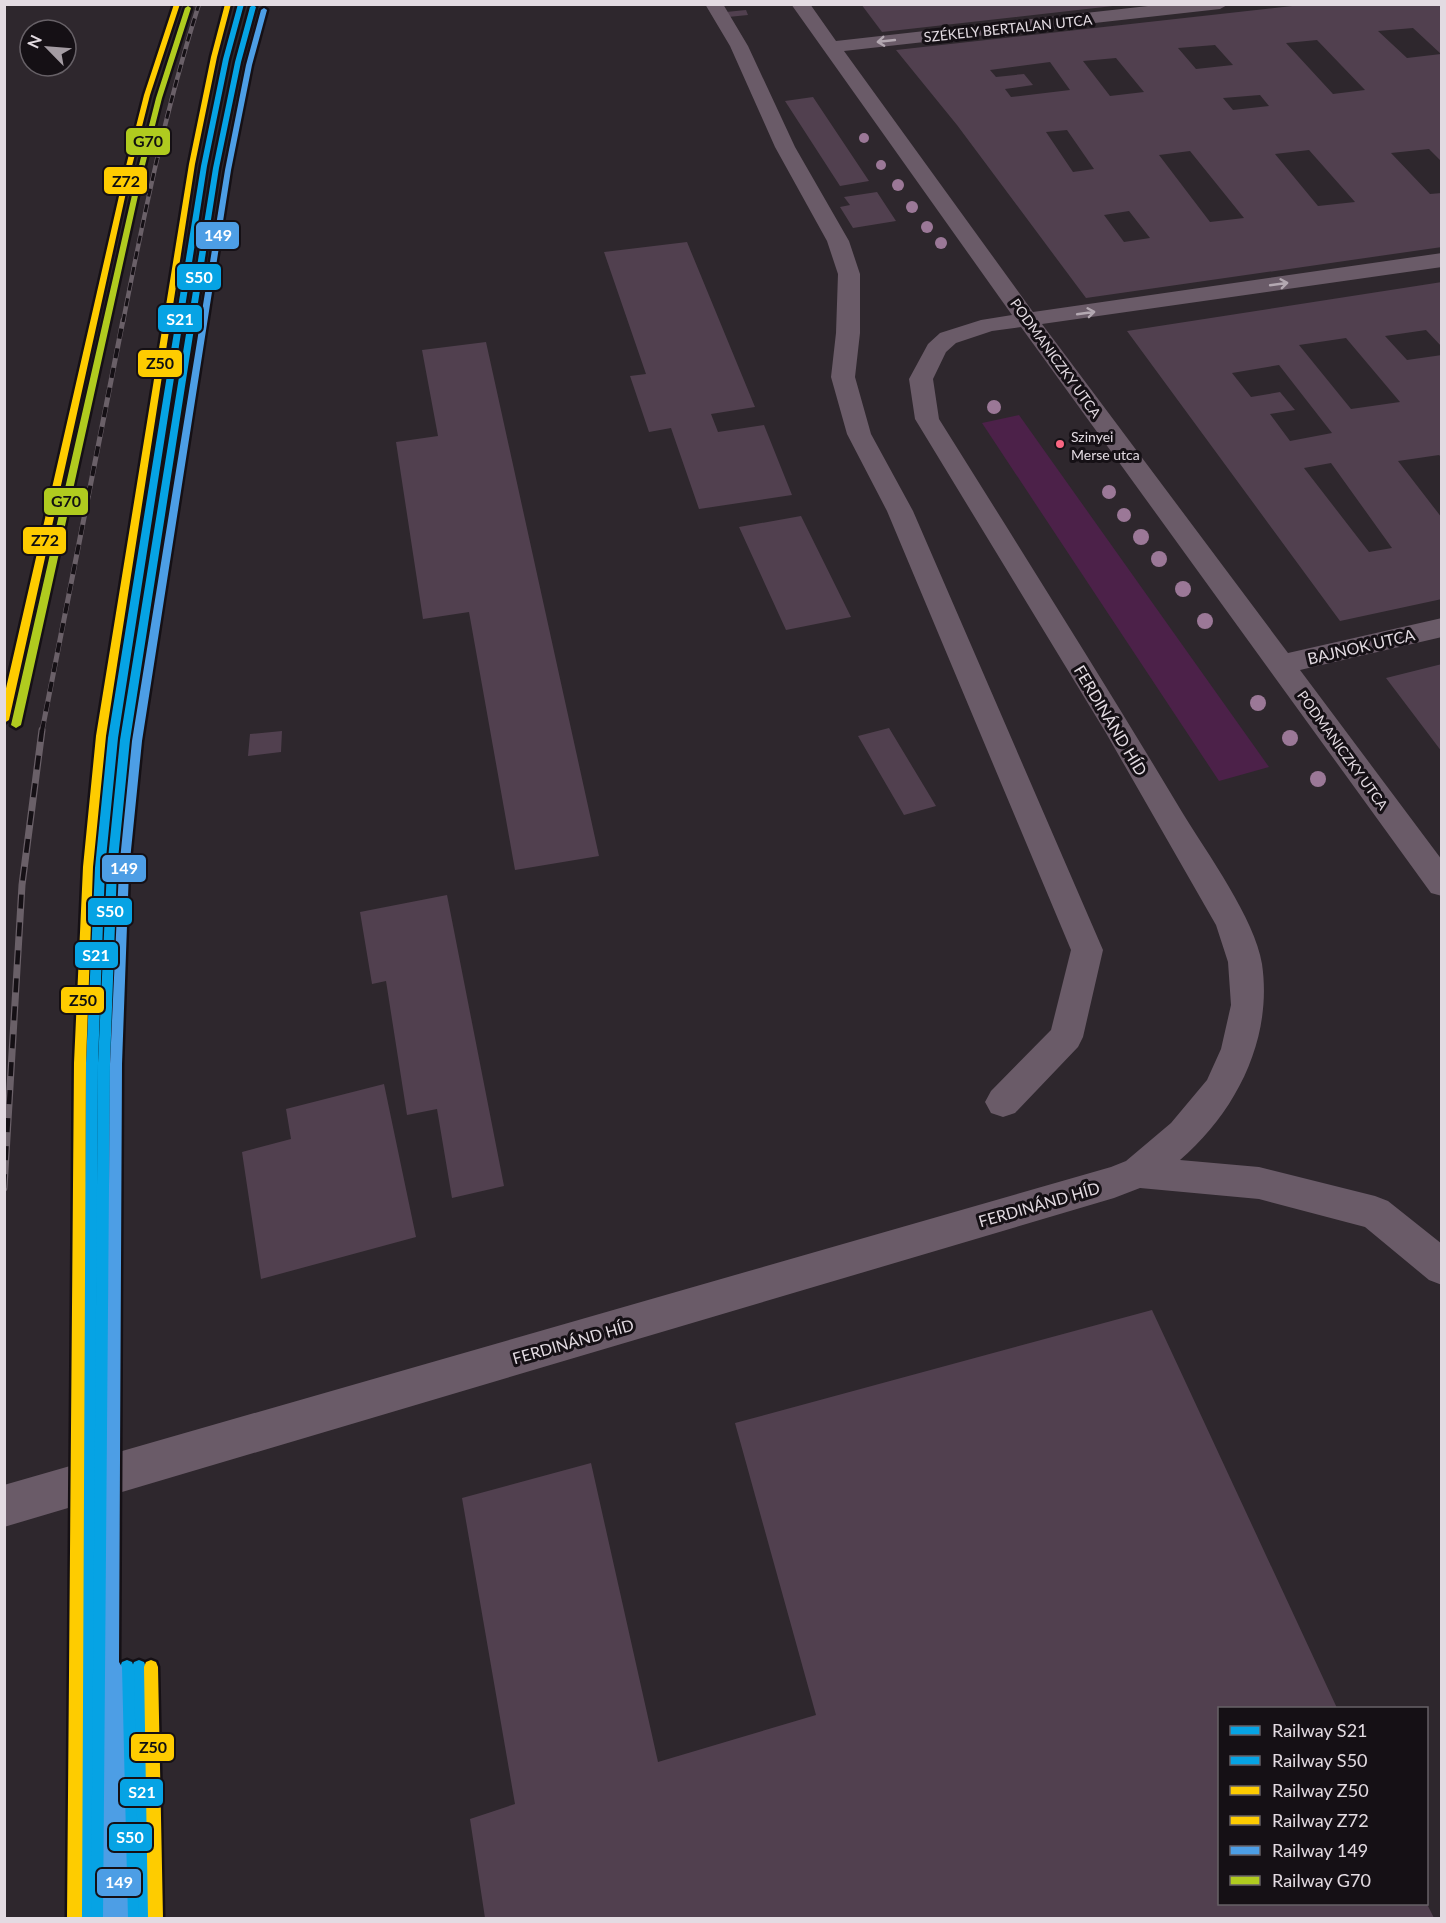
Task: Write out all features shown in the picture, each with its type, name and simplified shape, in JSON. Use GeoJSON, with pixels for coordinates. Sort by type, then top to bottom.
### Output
{"type":"FeatureCollection","features":[{"type":"Feature","properties":{"kind":"street"},"geometry":{"type":"LineString","coordinates":[[714,4],[739,46],[785,147],[838,241],[849,274],[848,333],[843,377],[859,434],[900,511],[1087,950],[1066,1037],[1003,1102]]}},
{"type":"Feature","properties":{"kind":"street","name":"PODMANICZKY UTCA"},"geometry":{"type":"LineString","coordinates":[[800,4],[1028,321],[1442,884]]}},
{"type":"Feature","properties":{"kind":"street","name":"SZÉKELY BERTALAN UTCA"},"geometry":{"type":"LineString","coordinates":[[831,47],[1220,4]]}},
{"type":"Feature","properties":{"kind":"street"},"geometry":{"type":"LineString","coordinates":[[1028,321],[1442,260]]}},
{"type":"Feature","properties":{"kind":"street","name":"FERDINÁND HÍD"},"geometry":{"type":"LineString","coordinates":[[1028,321],[979,328],[948,338],[936,350],[921,379],[927,419],[1116,726],[1232,923],[1245,962],[1248,1005],[1238,1049],[1220,1090],[1184,1134],[1127,1177]]}},
{"type":"Feature","properties":{"kind":"street","name":"BAJNOK UTCA"},"geometry":{"type":"LineString","coordinates":[[1280,665],[1442,627]]}},
{"type":"Feature","properties":{"kind":"street","name":"FERDINÁND HÍD"},"geometry":{"type":"LineString","coordinates":[[4,1506],[1127,1177],[1259,1183],[1375,1213],[1442,1268]]}},
{"type":"Feature","properties":{"kind":"shaded area"},"geometry":{"type":"Polygon","coordinates":[[[1019,415],[1269,767],[1219,781],[982,423],[1019,415]]]}},
{"type":"Feature","properties":{"kind":"building"},"geometry":{"type":"Polygon","coordinates":[[[861,4],[1113,4],[1113,6],[882,32],[861,4]]]}},
{"type":"Feature","properties":{"kind":"building"},"geometry":{"type":"Polygon","coordinates":[[[1310,4],[1442,4],[1442,162],[1429,149],[1391,153],[1430,194],[1442,193],[1442,247],[1086,298],[957,125],[896,50],[1310,4]],[[1413,28],[1378,31],[1407,58],[1441,54],[1413,28]],[[1317,40],[1286,43],[1333,94],[1365,90],[1317,40]],[[1215,45],[1178,48],[1196,69],[1233,65],[1215,45]],[[1116,58],[1083,61],[1110,96],[1144,92],[1116,58]],[[1050,62],[990,70],[996,77],[1024,74],[1033,85],[1005,89],[1011,97],[1070,90],[1050,62]],[[1260,95],[1223,98],[1233,110],[1269,106],[1260,95]],[[1067,130],[1046,132],[1073,172],[1094,169],[1067,130]],[[1309,150],[1275,154],[1318,206],[1355,202],[1309,150]],[[1190,151],[1159,155],[1210,222],[1244,218],[1190,151]],[[1129,211],[1104,215],[1124,242],[1150,238],[1129,211]]]}},
{"type":"Feature","properties":{"kind":"building"},"geometry":{"type":"Polygon","coordinates":[[[746,10],[748,15],[728,17],[726,12],[746,10]]]}},
{"type":"Feature","properties":{"kind":"building"},"geometry":{"type":"Polygon","coordinates":[[[813,97],[869,181],[840,186],[785,101],[813,97]]]}},
{"type":"Feature","properties":{"kind":"building"},"geometry":{"type":"Polygon","coordinates":[[[877,192],[896,221],[853,228],[840,207],[850,205],[844,197],[877,192]]]}},
{"type":"Feature","properties":{"kind":"building"},"geometry":{"type":"Polygon","coordinates":[[[687,242],[755,407],[711,414],[718,432],[764,425],[792,495],[699,509],[671,428],[649,432],[630,376],[646,374],[604,252],[687,242]]]}},
{"type":"Feature","properties":{"kind":"building"},"geometry":{"type":"Polygon","coordinates":[[[1442,282],[1442,347],[1426,330],[1385,336],[1407,360],[1442,355],[1442,458],[1439,455],[1398,461],[1442,518],[1442,599],[1340,621],[1127,331],[1442,282]],[[1346,338],[1299,345],[1351,409],[1400,402],[1346,338]],[[1279,365],[1232,373],[1251,397],[1280,392],[1295,410],[1270,414],[1290,441],[1332,433],[1279,365]],[[1331,463],[1304,468],[1369,552],[1392,548],[1331,463]]]}},
{"type":"Feature","properties":{"kind":"building"},"geometry":{"type":"Polygon","coordinates":[[[486,342],[599,856],[515,870],[469,612],[423,619],[396,442],[438,436],[422,350],[486,342]]]}},
{"type":"Feature","properties":{"kind":"building"},"geometry":{"type":"Polygon","coordinates":[[[801,516],[851,617],[786,630],[739,527],[801,516]]]}},
{"type":"Feature","properties":{"kind":"building"},"geometry":{"type":"Polygon","coordinates":[[[1442,664],[1442,752],[1386,678],[1442,664]]]}},
{"type":"Feature","properties":{"kind":"building"},"geometry":{"type":"Polygon","coordinates":[[[889,728],[936,806],[904,815],[858,736],[889,728]]]}},
{"type":"Feature","properties":{"kind":"building"},"geometry":{"type":"Polygon","coordinates":[[[282,731],[281,752],[248,756],[250,734],[282,731]]]}},
{"type":"Feature","properties":{"kind":"building"},"geometry":{"type":"Polygon","coordinates":[[[447,895],[504,1186],[452,1198],[437,1109],[407,1115],[386,981],[372,984],[360,912],[447,895]]]}},
{"type":"Feature","properties":{"kind":"building"},"geometry":{"type":"Polygon","coordinates":[[[384,1084],[416,1237],[261,1279],[242,1152],[291,1139],[286,1109],[384,1084]]]}},
{"type":"Feature","properties":{"kind":"building"},"geometry":{"type":"Polygon","coordinates":[[[1152,1310],[1337,1707],[1218,1707],[1218,1905],[1428,1905],[1434,1918],[485,1918],[470,1819],[515,1804],[462,1498],[591,1463],[658,1762],[816,1715],[735,1423],[1152,1310]]]}},
{"type":"Feature","properties":{"kind":"railway"},"geometry":{"type":"LineString","coordinates":[[123,322],[156,162],[199,4]]}},
{"type":"Feature","properties":{"kind":"railway"},"geometry":{"type":"LineString","coordinates":[[42,731],[123,320]]}},
{"type":"Feature","properties":{"kind":"railway"},"geometry":{"type":"LineString","coordinates":[[4,1188],[22,885],[42,730]]}},
{"type":"Feature","properties":{"kind":"rail line","name":"Z72"},"geometry":{"type":"LineString","coordinates":[[4,720],[128,170],[147,95],[177,4]]}},
{"type":"Feature","properties":{"kind":"rail line","name":"Z50"},"geometry":{"type":"LineString","coordinates":[[74,1918],[80,1063],[88,867],[101,736],[192,164],[214,57],[228,4]]}},
{"type":"Feature","properties":{"kind":"rail line","name":"S21"},"geometry":{"type":"LineString","coordinates":[[86,1918],[92,1063],[100,868],[113,738],[204,166],[226,59],[241,4]]}},
{"type":"Feature","properties":{"kind":"rail line","name":"S50"},"geometry":{"type":"LineString","coordinates":[[98,1918],[104,1063],[112,869],[125,740],[216,168],[238,62],[253,7]]}},
{"type":"Feature","properties":{"kind":"rail line","name":"G70"},"geometry":{"type":"LineString","coordinates":[[16,725],[140,173],[159,98],[188,8]]}},
{"type":"Feature","properties":{"kind":"rail line","name":"149"},"geometry":{"type":"LineString","coordinates":[[110,1918],[116,1064],[124,870],[137,741],[228,170],[249,65],[264,10]]}},
{"type":"Feature","properties":{"kind":"rail line","name":"149"},"geometry":{"type":"LineString","coordinates":[[115,1667],[120,1918]]}},
{"type":"Feature","properties":{"kind":"rail line","name":"S50"},"geometry":{"type":"LineString","coordinates":[[127,1667],[132,1918]]}},
{"type":"Feature","properties":{"kind":"rail line","name":"S21"},"geometry":{"type":"LineString","coordinates":[[139,1667],[144,1918]]}},
{"type":"Feature","properties":{"kind":"rail line","name":"Z50"},"geometry":{"type":"LineString","coordinates":[[151,1667],[156,1918]]}},
{"type":"Feature","properties":{"kind":"place","name":"Szinyei Merse utca"},"geometry":{"type":"Point","coordinates":[1060,444]}}]}
